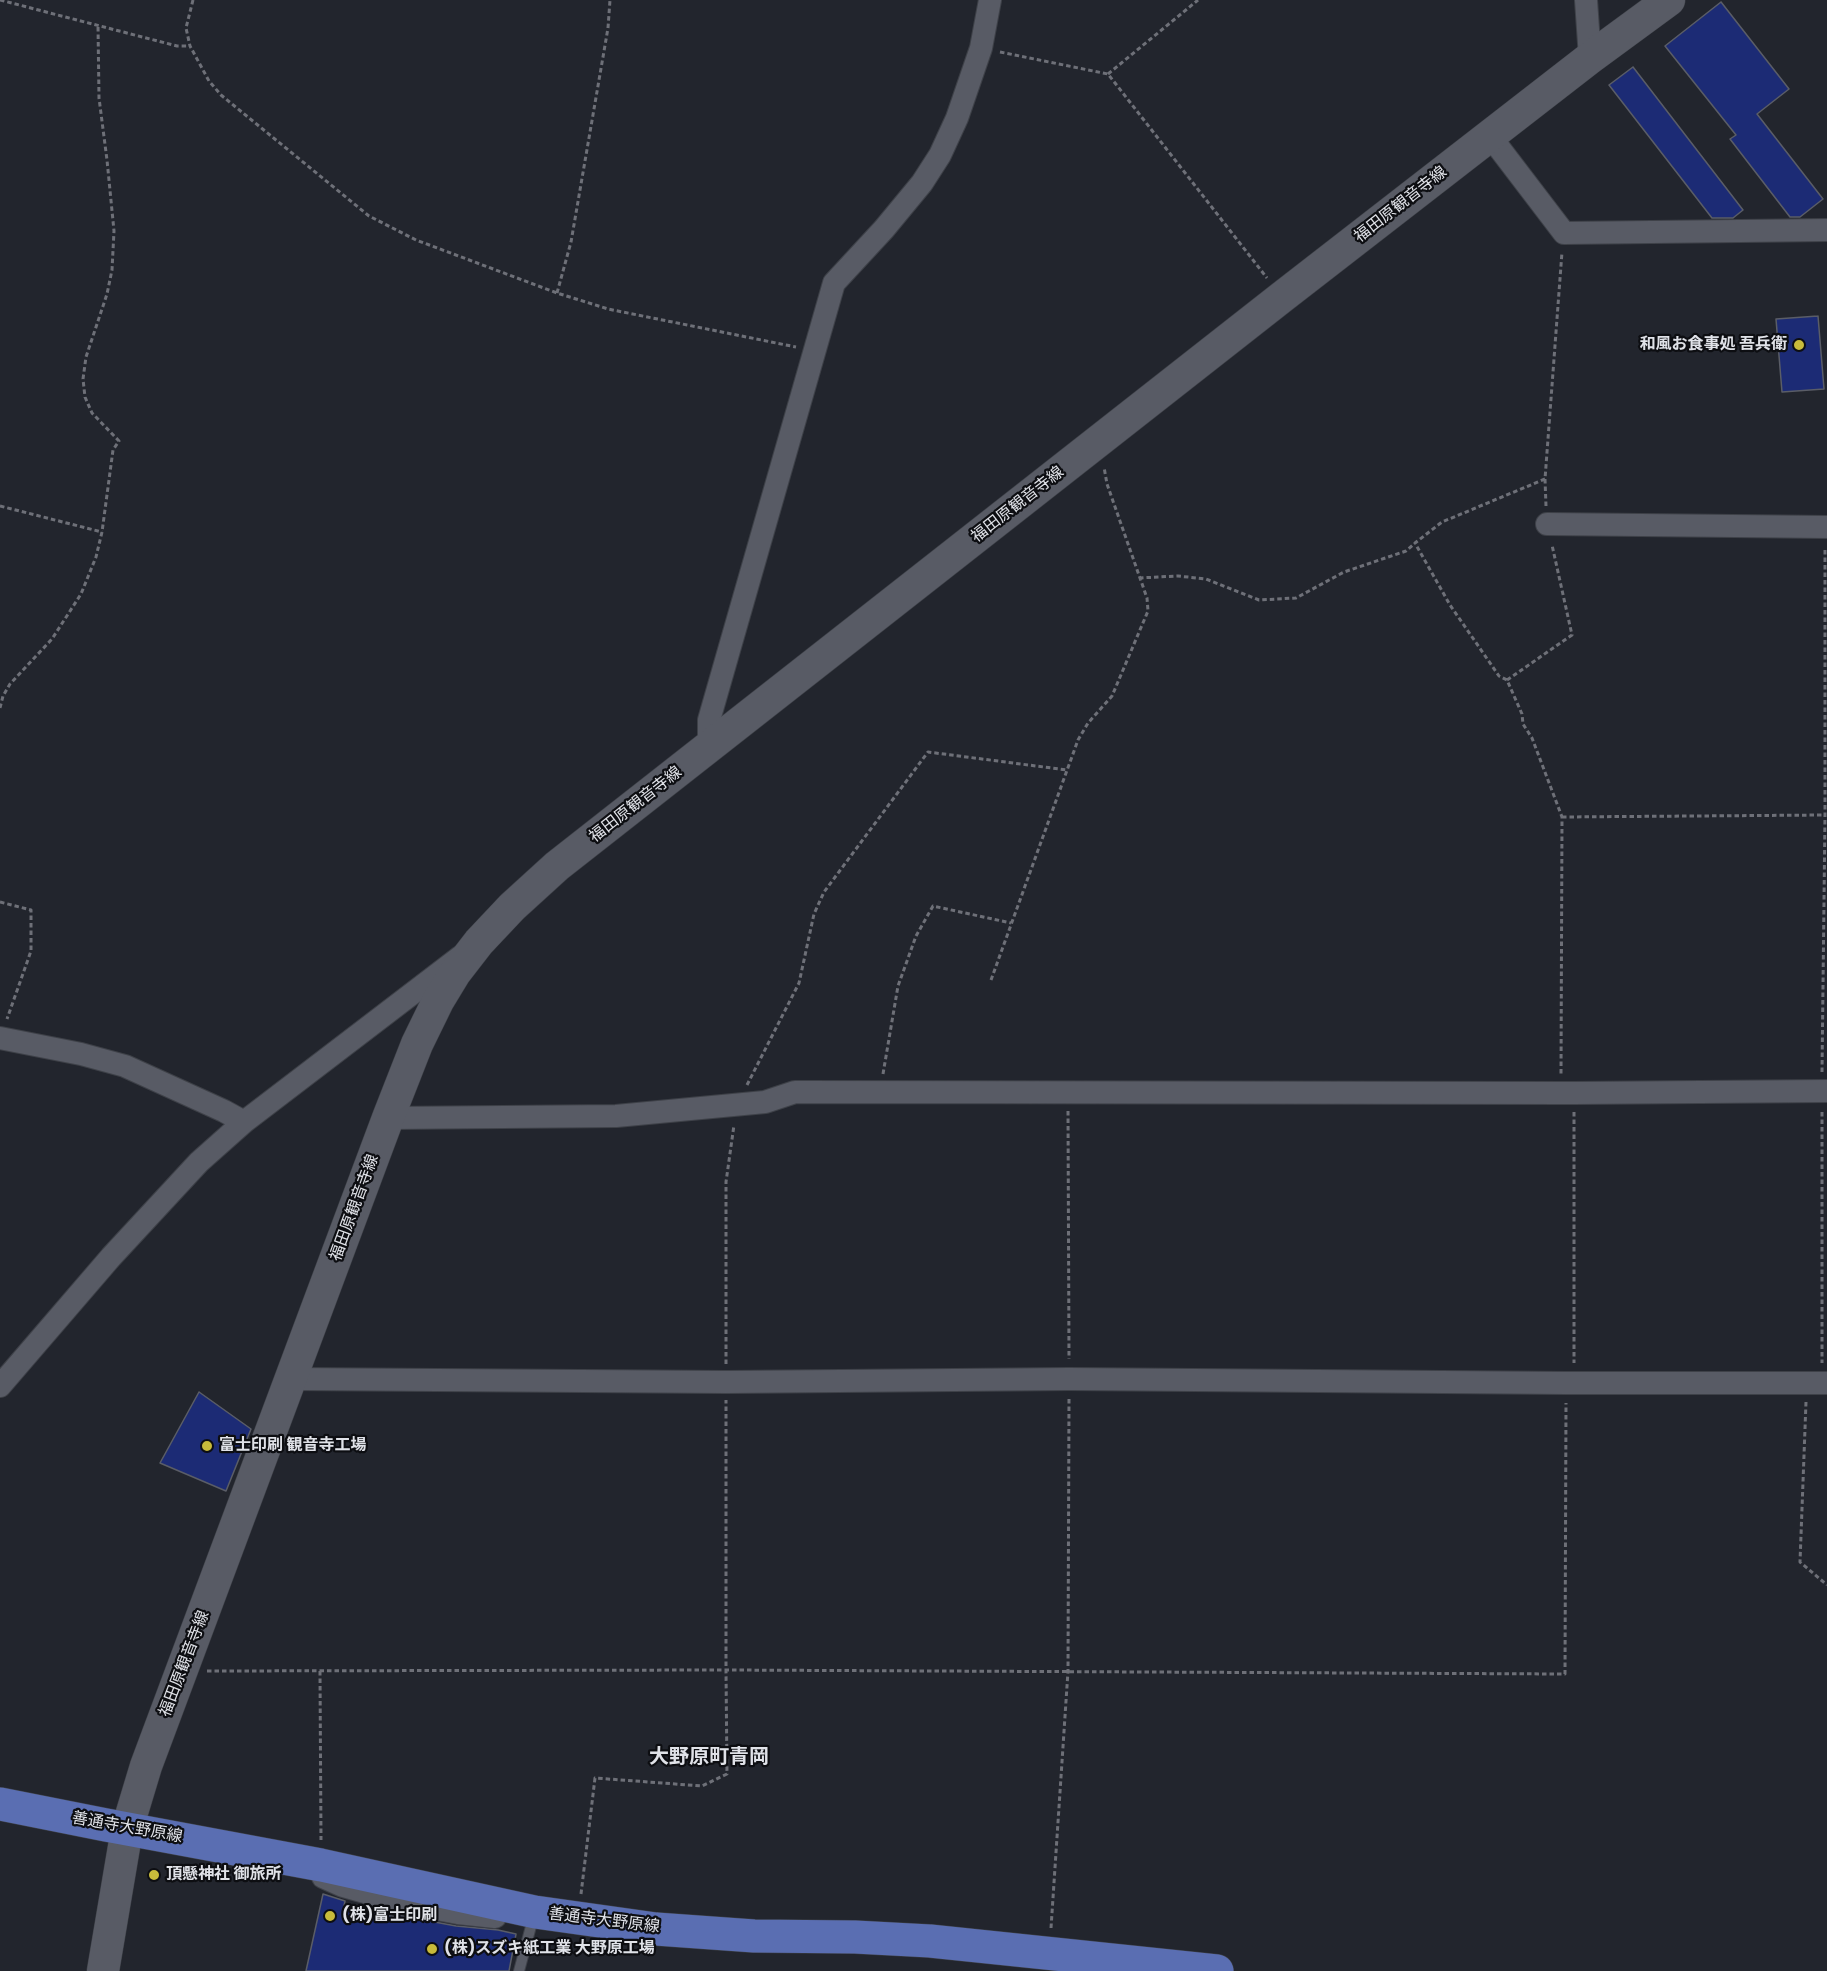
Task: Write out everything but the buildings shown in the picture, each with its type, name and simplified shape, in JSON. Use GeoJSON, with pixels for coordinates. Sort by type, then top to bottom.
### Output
{"type":"FeatureCollection","features":[{"type":"Feature","properties":{"kind":"main road","name":"福田原観音寺線"},"geometry":{"type":"LineString","coordinates":[[103,1971],[127,1829],[146,1766],[417,1044],[455,973],[479,942],[512,907],[557,866],[1282,297],[1590,58],[1669,0]]}},
{"type":"Feature","properties":{"kind":"main road","name":"善通寺大野原線"},"geometry":{"type":"LineString","coordinates":[[0,1804],[321,1865],[535,1912],[656,1929],[754,1936],[855,1937],[930,1941],[1217,1971]]}},
{"type":"Feature","properties":{"kind":"street"},"geometry":{"type":"LineString","coordinates":[[709,748],[709,720],[834,283],[884,229],[922,183],[940,155],[957,118],[981,48],[990,0]]}},
{"type":"Feature","properties":{"kind":"street"},"geometry":{"type":"LineString","coordinates":[[1586,0],[1590,58]]}},
{"type":"Feature","properties":{"kind":"street"},"geometry":{"type":"LineString","coordinates":[[1490,136],[1564,232],[1827,230]]}},
{"type":"Feature","properties":{"kind":"street"},"geometry":{"type":"LineString","coordinates":[[1547,524],[1826,527]]}},
{"type":"Feature","properties":{"kind":"street"},"geometry":{"type":"LineString","coordinates":[[0,1386],[111,1257],[199,1162],[244,1122],[479,942]]}},
{"type":"Feature","properties":{"kind":"street"},"geometry":{"type":"LineString","coordinates":[[0,1038],[81,1054],[125,1066],[244,1122]]}},
{"type":"Feature","properties":{"kind":"street"},"geometry":{"type":"LineString","coordinates":[[388,1118],[616,1116],[737,1106],[765,1102],[795,1092],[1824,1091]]}},
{"type":"Feature","properties":{"kind":"street"},"geometry":{"type":"LineString","coordinates":[[292,1379],[726,1382],[1069,1379],[1819,1383]]}},
{"type":"Feature","properties":{"kind":"street"},"geometry":{"type":"LineString","coordinates":[[146,1766],[164,1754],[198,1671]]}},
{"type":"Feature","properties":{"kind":"street"},"geometry":{"type":"LineString","coordinates":[[284,1858],[343,1886],[400,1902],[458,1913],[513,1918],[535,1912]]}},
{"type":"Feature","properties":{"kind":"lane"},"geometry":{"type":"LineString","coordinates":[[519,1971],[535,1912]]}},
{"type":"Feature","properties":{"kind":"path"},"geometry":{"type":"LineString","coordinates":[[0,0],[177,46],[190,46]]}},
{"type":"Feature","properties":{"kind":"path"},"geometry":{"type":"LineString","coordinates":[[193,0],[186,28],[190,46],[209,81],[221,95],[369,216],[416,240],[557,293],[608,309],[815,350]]}},
{"type":"Feature","properties":{"kind":"path"},"geometry":{"type":"LineString","coordinates":[[557,293],[571,242],[608,28],[610,0]]}},
{"type":"Feature","properties":{"kind":"path"},"geometry":{"type":"LineString","coordinates":[[1108,74],[1198,0]]}},
{"type":"Feature","properties":{"kind":"path"},"geometry":{"type":"LineString","coordinates":[[0,708],[3,696],[10,684],[52,639],[81,594],[96,557],[102,532],[113,450],[119,441],[92,413],[85,397],[83,379],[86,357],[110,278],[114,231],[99,98],[98,26]]}},
{"type":"Feature","properties":{"kind":"path"},"geometry":{"type":"LineString","coordinates":[[981,48],[1108,74],[1282,297]]}},
{"type":"Feature","properties":{"kind":"path"},"geometry":{"type":"LineString","coordinates":[[1507,680],[1572,635],[1547,524],[1545,479],[1564,232]]}},
{"type":"Feature","properties":{"kind":"path"},"geometry":{"type":"LineString","coordinates":[[991,980],[1078,740],[1088,723],[1112,696],[1148,611],[1147,598],[1107,484],[1098,442]]}},
{"type":"Feature","properties":{"kind":"path"},"geometry":{"type":"LineString","coordinates":[[1139,578],[1178,576],[1206,579],[1259,600],[1296,598],[1344,572],[1406,550],[1442,522],[1545,479]]}},
{"type":"Feature","properties":{"kind":"path"},"geometry":{"type":"LineString","coordinates":[[0,506],[102,532]]}},
{"type":"Feature","properties":{"kind":"path"},"geometry":{"type":"LineString","coordinates":[[1826,527],[1824,1091],[1819,1383],[1800,1562],[1827,1585]]}},
{"type":"Feature","properties":{"kind":"path"},"geometry":{"type":"LineString","coordinates":[[198,1671],[726,1670],[1565,1674],[1570,1383],[1562,817],[1507,680],[1499,676],[1450,605],[1415,543]]}},
{"type":"Feature","properties":{"kind":"path"},"geometry":{"type":"LineString","coordinates":[[578,1918],[595,1778],[702,1786],[727,1774],[726,1182],[737,1106],[798,983],[814,914],[824,892],[928,752],[1067,770]]}},
{"type":"Feature","properties":{"kind":"path"},"geometry":{"type":"LineString","coordinates":[[1562,817],[1825,815]]}},
{"type":"Feature","properties":{"kind":"path"},"geometry":{"type":"LineString","coordinates":[[0,902],[31,910],[30,951],[0,1038]]}},
{"type":"Feature","properties":{"kind":"path"},"geometry":{"type":"LineString","coordinates":[[879,1092],[898,986],[916,936],[933,906],[1011,923]]}},
{"type":"Feature","properties":{"kind":"path"},"geometry":{"type":"LineString","coordinates":[[1049,1954],[1068,1671],[1068,1092]]}},
{"type":"Feature","properties":{"kind":"path"},"geometry":{"type":"LineString","coordinates":[[320,1671],[321,1865]]}},
{"type":"Feature","properties":{"kind":"place","name":"和風お食事処 吾兵衛"},"geometry":{"type":"Point","coordinates":[1799,345]}},
{"type":"Feature","properties":{"kind":"place","name":"富士印刷 観音寺工場"},"geometry":{"type":"Point","coordinates":[207,1446]}},
{"type":"Feature","properties":{"kind":"place","name":"頂懸神社 御旅所"},"geometry":{"type":"Point","coordinates":[154,1875]}},
{"type":"Feature","properties":{"kind":"place","name":"(株)富士印刷"},"geometry":{"type":"Point","coordinates":[330,1916]}},
{"type":"Feature","properties":{"kind":"place","name":"(株)スズキ紙工業 大野原工場"},"geometry":{"type":"Point","coordinates":[432,1949]}},
{"type":"Feature","properties":{"kind":"district","name":"大野原町青岡"},"geometry":{"type":"Point","coordinates":[709,1758]}}]}
